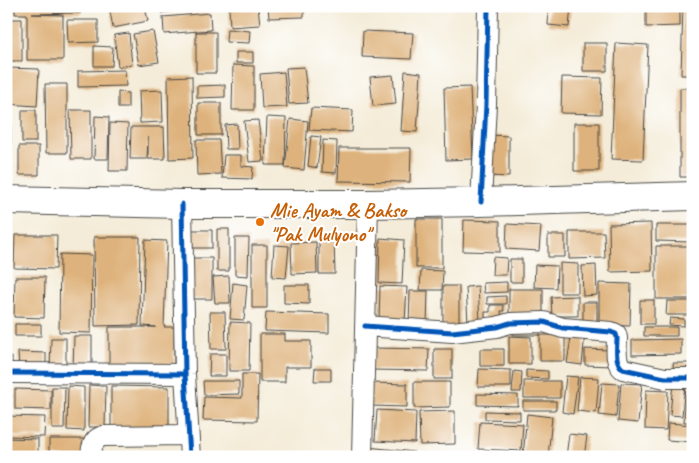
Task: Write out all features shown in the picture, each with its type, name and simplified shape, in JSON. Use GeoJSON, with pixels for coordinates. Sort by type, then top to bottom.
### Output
{"type":"FeatureCollection","features":[{"type":"Feature","properties":{"kind":"main road"},"geometry":{"type":"LineString","coordinates":[[6,200],[182,204],[368,204],[693,196]]}},
{"type":"Feature","properties":{"kind":"street"},"geometry":{"type":"LineString","coordinates":[[481,202],[488,6]]}},
{"type":"Feature","properties":{"kind":"street"},"geometry":{"type":"LineString","coordinates":[[182,204],[185,374],[190,457]]}},
{"type":"Feature","properties":{"kind":"street"},"geometry":{"type":"LineString","coordinates":[[362,457],[368,204]]}},
{"type":"Feature","properties":{"kind":"street"},"geometry":{"type":"LineString","coordinates":[[365,326],[452,332],[497,327],[510,323],[544,322],[563,328],[612,332],[616,334],[617,338],[617,362],[623,369],[665,378],[693,378]]}},
{"type":"Feature","properties":{"kind":"street"},"geometry":{"type":"LineString","coordinates":[[6,373],[185,374]]}},
{"type":"Feature","properties":{"kind":"street"},"geometry":{"type":"LineString","coordinates":[[91,457],[94,442],[103,436],[188,435]]}},
{"type":"Feature","properties":{"kind":"building"},"geometry":{"type":"Polygon","coordinates":[[[6,6],[12,6],[12,12],[6,12],[6,6]]]}},
{"type":"Feature","properties":{"kind":"building"},"geometry":{"type":"Polygon","coordinates":[[[15,6],[81,6],[81,13],[32,14],[63,15],[63,60],[27,60],[27,14],[15,14],[15,6]]]}},
{"type":"Feature","properties":{"kind":"building"},"geometry":{"type":"Polygon","coordinates":[[[109,6],[145,6],[148,21],[113,28],[109,6]]]}},
{"type":"Feature","properties":{"kind":"building"},"geometry":{"type":"Polygon","coordinates":[[[160,6],[208,6],[208,7],[161,13],[160,6]]]}},
{"type":"Feature","properties":{"kind":"building"},"geometry":{"type":"Polygon","coordinates":[[[258,6],[260,25],[230,27],[229,8],[258,6]]]}},
{"type":"Feature","properties":{"kind":"building"},"geometry":{"type":"Polygon","coordinates":[[[268,6],[304,6],[304,17],[269,18],[268,6]]]}},
{"type":"Feature","properties":{"kind":"building"},"geometry":{"type":"Polygon","coordinates":[[[549,6],[571,6],[569,27],[548,25],[549,6]]]}},
{"type":"Feature","properties":{"kind":"building"},"geometry":{"type":"Polygon","coordinates":[[[646,6],[680,6],[680,26],[646,27],[646,6]]]}},
{"type":"Feature","properties":{"kind":"building"},"geometry":{"type":"Polygon","coordinates":[[[683,6],[693,6],[693,75],[681,75],[683,6]]]}},
{"type":"Feature","properties":{"kind":"building"},"geometry":{"type":"Polygon","coordinates":[[[210,13],[211,30],[164,34],[163,17],[210,13]]]}},
{"type":"Feature","properties":{"kind":"building"},"geometry":{"type":"Polygon","coordinates":[[[6,19],[22,19],[22,61],[6,61],[6,19]]]}},
{"type":"Feature","properties":{"kind":"building"},"geometry":{"type":"Polygon","coordinates":[[[67,20],[98,20],[98,42],[68,43],[67,20]]]}},
{"type":"Feature","properties":{"kind":"building"},"geometry":{"type":"Polygon","coordinates":[[[227,29],[250,31],[249,43],[226,42],[227,29]]]}},
{"type":"Feature","properties":{"kind":"building"},"geometry":{"type":"Polygon","coordinates":[[[153,31],[159,62],[139,65],[133,34],[153,31]]]}},
{"type":"Feature","properties":{"kind":"building"},"geometry":{"type":"Polygon","coordinates":[[[363,31],[413,33],[411,59],[362,57],[363,31]]]}},
{"type":"Feature","properties":{"kind":"building"},"geometry":{"type":"Polygon","coordinates":[[[196,32],[216,32],[216,73],[196,73],[196,32]]]}},
{"type":"Feature","properties":{"kind":"building"},"geometry":{"type":"Polygon","coordinates":[[[129,33],[132,65],[118,67],[114,35],[129,33]]]}},
{"type":"Feature","properties":{"kind":"building"},"geometry":{"type":"Polygon","coordinates":[[[583,43],[607,43],[607,71],[583,71],[583,43]]]}},
{"type":"Feature","properties":{"kind":"building"},"geometry":{"type":"Polygon","coordinates":[[[616,43],[648,45],[643,160],[611,159],[616,43]]]}},
{"type":"Feature","properties":{"kind":"building"},"geometry":{"type":"Polygon","coordinates":[[[94,46],[113,47],[112,66],[94,66],[94,46]]]}},
{"type":"Feature","properties":{"kind":"building"},"geometry":{"type":"Polygon","coordinates":[[[236,52],[253,52],[253,63],[236,63],[236,52]]]}},
{"type":"Feature","properties":{"kind":"building"},"geometry":{"type":"Polygon","coordinates":[[[233,65],[254,66],[254,110],[232,110],[233,65]]]}},
{"type":"Feature","properties":{"kind":"building"},"geometry":{"type":"Polygon","coordinates":[[[304,67],[308,103],[289,104],[286,68],[304,67]]]}},
{"type":"Feature","properties":{"kind":"building"},"geometry":{"type":"Polygon","coordinates":[[[6,68],[39,69],[37,106],[6,104],[6,68]]]}},
{"type":"Feature","properties":{"kind":"building"},"geometry":{"type":"Polygon","coordinates":[[[125,70],[126,86],[78,87],[78,71],[125,70]]]}},
{"type":"Feature","properties":{"kind":"building"},"geometry":{"type":"Polygon","coordinates":[[[405,71],[421,73],[417,132],[401,131],[405,71]]]}},
{"type":"Feature","properties":{"kind":"building"},"geometry":{"type":"Polygon","coordinates":[[[284,72],[287,107],[262,108],[260,74],[284,72]]]}},
{"type":"Feature","properties":{"kind":"building"},"geometry":{"type":"Polygon","coordinates":[[[393,75],[396,104],[373,106],[370,77],[393,75]]]}},
{"type":"Feature","properties":{"kind":"building"},"geometry":{"type":"Polygon","coordinates":[[[192,76],[193,158],[169,159],[168,77],[192,76]]]}},
{"type":"Feature","properties":{"kind":"building"},"geometry":{"type":"Polygon","coordinates":[[[562,77],[602,78],[601,114],[561,113],[562,77]]]}},
{"type":"Feature","properties":{"kind":"building"},"geometry":{"type":"Polygon","coordinates":[[[45,84],[67,84],[67,153],[46,153],[45,84]]]}},
{"type":"Feature","properties":{"kind":"building"},"geometry":{"type":"Polygon","coordinates":[[[225,85],[225,97],[197,98],[197,86],[225,85]]]}},
{"type":"Feature","properties":{"kind":"building"},"geometry":{"type":"Polygon","coordinates":[[[470,87],[473,159],[446,160],[444,88],[470,87]]]}},
{"type":"Feature","properties":{"kind":"building"},"geometry":{"type":"Polygon","coordinates":[[[680,88],[693,88],[693,177],[680,177],[680,88]]]}},
{"type":"Feature","properties":{"kind":"building"},"geometry":{"type":"Polygon","coordinates":[[[162,90],[163,122],[140,123],[139,91],[162,90]]]}},
{"type":"Feature","properties":{"kind":"building"},"geometry":{"type":"Polygon","coordinates":[[[118,92],[128,93],[128,108],[118,108],[118,92]]]}},
{"type":"Feature","properties":{"kind":"building"},"geometry":{"type":"Polygon","coordinates":[[[198,103],[221,103],[221,135],[198,135],[198,103]]]}},
{"type":"Feature","properties":{"kind":"building"},"geometry":{"type":"Polygon","coordinates":[[[311,108],[353,110],[352,132],[309,130],[311,108]]]}},
{"type":"Feature","properties":{"kind":"building"},"geometry":{"type":"Polygon","coordinates":[[[22,110],[36,110],[36,142],[22,142],[22,110]]]}},
{"type":"Feature","properties":{"kind":"building"},"geometry":{"type":"Polygon","coordinates":[[[70,110],[91,110],[91,159],[71,159],[70,110]]]}},
{"type":"Feature","properties":{"kind":"building"},"geometry":{"type":"Polygon","coordinates":[[[6,113],[11,113],[11,171],[6,171],[6,113]]]}},
{"type":"Feature","properties":{"kind":"building"},"geometry":{"type":"Polygon","coordinates":[[[95,116],[109,117],[108,159],[94,159],[95,116]]]}},
{"type":"Feature","properties":{"kind":"building"},"geometry":{"type":"Polygon","coordinates":[[[267,117],[286,118],[285,165],[265,165],[267,117]]]}},
{"type":"Feature","properties":{"kind":"building"},"geometry":{"type":"Polygon","coordinates":[[[290,119],[308,121],[304,170],[285,168],[290,119]]]}},
{"type":"Feature","properties":{"kind":"building"},"geometry":{"type":"Polygon","coordinates":[[[258,120],[263,161],[249,162],[244,121],[258,120]]]}},
{"type":"Feature","properties":{"kind":"building"},"geometry":{"type":"Polygon","coordinates":[[[110,123],[128,124],[127,171],[109,171],[110,123]]]}},
{"type":"Feature","properties":{"kind":"building"},"geometry":{"type":"Polygon","coordinates":[[[574,123],[599,123],[599,171],[574,171],[574,123]]]}},
{"type":"Feature","properties":{"kind":"building"},"geometry":{"type":"Polygon","coordinates":[[[237,124],[238,149],[226,149],[225,125],[237,124]]]}},
{"type":"Feature","properties":{"kind":"building"},"geometry":{"type":"Polygon","coordinates":[[[131,127],[164,127],[165,159],[148,159],[148,137],[147,159],[130,159],[131,127]]]}},
{"type":"Feature","properties":{"kind":"building"},"geometry":{"type":"Polygon","coordinates":[[[489,135],[509,136],[509,177],[489,176],[489,135]]]}},
{"type":"Feature","properties":{"kind":"building"},"geometry":{"type":"Polygon","coordinates":[[[311,136],[321,137],[317,168],[308,166],[311,136]]]}},
{"type":"Feature","properties":{"kind":"building"},"geometry":{"type":"Polygon","coordinates":[[[196,140],[219,140],[221,174],[197,175],[196,140]]]}},
{"type":"Feature","properties":{"kind":"building"},"geometry":{"type":"Polygon","coordinates":[[[323,140],[337,141],[336,173],[322,172],[323,140]]]}},
{"type":"Feature","properties":{"kind":"building"},"geometry":{"type":"Polygon","coordinates":[[[19,146],[39,146],[39,175],[19,175],[19,146]]]}},
{"type":"Feature","properties":{"kind":"building"},"geometry":{"type":"Polygon","coordinates":[[[339,148],[411,148],[410,182],[338,181],[339,148]]]}},
{"type":"Feature","properties":{"kind":"building"},"geometry":{"type":"Polygon","coordinates":[[[224,155],[241,155],[241,166],[253,167],[252,179],[222,178],[224,155]]]}},
{"type":"Feature","properties":{"kind":"building"},"geometry":{"type":"Polygon","coordinates":[[[416,219],[442,219],[442,268],[416,268],[416,219]]]}},
{"type":"Feature","properties":{"kind":"building"},"geometry":{"type":"Polygon","coordinates":[[[464,220],[500,221],[500,252],[463,251],[464,220]]]}},
{"type":"Feature","properties":{"kind":"building"},"geometry":{"type":"Polygon","coordinates":[[[651,223],[652,271],[610,272],[609,224],[651,223]]]}},
{"type":"Feature","properties":{"kind":"building"},"geometry":{"type":"Polygon","coordinates":[[[507,224],[541,226],[539,251],[506,249],[507,224]]]}},
{"type":"Feature","properties":{"kind":"building"},"geometry":{"type":"Polygon","coordinates":[[[656,225],[693,225],[693,242],[656,241],[656,225]]]}},
{"type":"Feature","properties":{"kind":"building"},"geometry":{"type":"Polygon","coordinates":[[[217,229],[229,229],[229,271],[217,271],[217,229]]]}},
{"type":"Feature","properties":{"kind":"building"},"geometry":{"type":"Polygon","coordinates":[[[191,230],[212,230],[212,248],[191,248],[191,230]]]}},
{"type":"Feature","properties":{"kind":"building"},"geometry":{"type":"Polygon","coordinates":[[[569,232],[604,232],[605,258],[569,259],[569,232]]]}},
{"type":"Feature","properties":{"kind":"building"},"geometry":{"type":"Polygon","coordinates":[[[15,235],[57,235],[56,269],[14,268],[15,235]]]}},
{"type":"Feature","properties":{"kind":"building"},"geometry":{"type":"Polygon","coordinates":[[[548,235],[565,235],[565,257],[548,257],[548,235]]]}},
{"type":"Feature","properties":{"kind":"building"},"geometry":{"type":"Polygon","coordinates":[[[94,237],[140,237],[139,325],[95,326],[94,237]]]}},
{"type":"Feature","properties":{"kind":"building"},"geometry":{"type":"Polygon","coordinates":[[[235,238],[249,238],[248,276],[235,275],[235,238]]]}},
{"type":"Feature","properties":{"kind":"building"},"geometry":{"type":"Polygon","coordinates":[[[380,238],[404,240],[402,284],[379,283],[380,238]]]}},
{"type":"Feature","properties":{"kind":"building"},"geometry":{"type":"Polygon","coordinates":[[[319,239],[334,239],[335,274],[319,274],[319,239]]]}},
{"type":"Feature","properties":{"kind":"building"},"geometry":{"type":"Polygon","coordinates":[[[145,240],[167,241],[164,327],[174,327],[174,364],[109,365],[109,327],[156,327],[142,326],[145,240]]]}},
{"type":"Feature","properties":{"kind":"building"},"geometry":{"type":"Polygon","coordinates":[[[316,242],[317,273],[292,274],[291,243],[316,242]]]}},
{"type":"Feature","properties":{"kind":"building"},"geometry":{"type":"Polygon","coordinates":[[[252,245],[267,245],[267,308],[252,308],[252,245]]]}},
{"type":"Feature","properties":{"kind":"building"},"geometry":{"type":"Polygon","coordinates":[[[274,245],[289,246],[286,278],[272,277],[274,245]]]}},
{"type":"Feature","properties":{"kind":"building"},"geometry":{"type":"Polygon","coordinates":[[[656,246],[690,246],[690,299],[656,299],[656,246]]]}},
{"type":"Feature","properties":{"kind":"building"},"geometry":{"type":"Polygon","coordinates":[[[60,254],[92,255],[91,333],[59,332],[60,254]]]}},
{"type":"Feature","properties":{"kind":"building"},"geometry":{"type":"Polygon","coordinates":[[[493,257],[507,258],[506,275],[492,275],[493,257]]]}},
{"type":"Feature","properties":{"kind":"building"},"geometry":{"type":"Polygon","coordinates":[[[188,258],[212,258],[212,299],[188,299],[188,258]]]}},
{"type":"Feature","properties":{"kind":"building"},"geometry":{"type":"Polygon","coordinates":[[[510,259],[522,259],[522,282],[510,282],[510,259]]]}},
{"type":"Feature","properties":{"kind":"building"},"geometry":{"type":"Polygon","coordinates":[[[560,263],[578,264],[578,293],[560,293],[560,263]]]}},
{"type":"Feature","properties":{"kind":"building"},"geometry":{"type":"Polygon","coordinates":[[[535,265],[557,266],[556,288],[534,287],[535,265]]]}},
{"type":"Feature","properties":{"kind":"building"},"geometry":{"type":"Polygon","coordinates":[[[596,265],[597,295],[583,296],[582,266],[596,265]]]}},
{"type":"Feature","properties":{"kind":"building"},"geometry":{"type":"Polygon","coordinates":[[[421,270],[443,271],[442,290],[420,290],[421,270]]]}},
{"type":"Feature","properties":{"kind":"building"},"geometry":{"type":"Polygon","coordinates":[[[229,276],[230,303],[215,303],[213,277],[229,276]]]}},
{"type":"Feature","properties":{"kind":"building"},"geometry":{"type":"Polygon","coordinates":[[[15,277],[45,277],[44,318],[14,317],[15,277]]]}},
{"type":"Feature","properties":{"kind":"building"},"geometry":{"type":"Polygon","coordinates":[[[507,282],[507,292],[484,293],[483,283],[507,282]]]}},
{"type":"Feature","properties":{"kind":"building"},"geometry":{"type":"Polygon","coordinates":[[[233,283],[247,285],[244,320],[230,319],[233,283]]]}},
{"type":"Feature","properties":{"kind":"building"},"geometry":{"type":"Polygon","coordinates":[[[599,283],[631,284],[630,326],[599,325],[599,283]]]}},
{"type":"Feature","properties":{"kind":"building"},"geometry":{"type":"Polygon","coordinates":[[[284,285],[309,285],[309,304],[284,303],[284,285]]]}},
{"type":"Feature","properties":{"kind":"building"},"geometry":{"type":"Polygon","coordinates":[[[380,286],[407,287],[405,322],[379,321],[380,286]]]}},
{"type":"Feature","properties":{"kind":"building"},"geometry":{"type":"Polygon","coordinates":[[[443,286],[459,286],[459,327],[443,327],[443,286]]]}},
{"type":"Feature","properties":{"kind":"building"},"geometry":{"type":"Polygon","coordinates":[[[478,286],[480,322],[468,323],[466,287],[478,286]]]}},
{"type":"Feature","properties":{"kind":"building"},"geometry":{"type":"Polygon","coordinates":[[[509,289],[543,289],[543,319],[509,319],[509,289]]]}},
{"type":"Feature","properties":{"kind":"building"},"geometry":{"type":"Polygon","coordinates":[[[410,291],[428,291],[427,325],[409,325],[410,291]]]}},
{"type":"Feature","properties":{"kind":"building"},"geometry":{"type":"Polygon","coordinates":[[[506,296],[506,304],[487,304],[487,297],[506,296]]]}},
{"type":"Feature","properties":{"kind":"building"},"geometry":{"type":"Polygon","coordinates":[[[578,296],[578,316],[552,316],[551,297],[578,296]]]}},
{"type":"Feature","properties":{"kind":"building"},"geometry":{"type":"Polygon","coordinates":[[[640,300],[654,300],[654,324],[640,324],[640,300]]]}},
{"type":"Feature","properties":{"kind":"building"},"geometry":{"type":"Polygon","coordinates":[[[667,301],[693,301],[693,315],[666,315],[667,301]]]}},
{"type":"Feature","properties":{"kind":"building"},"geometry":{"type":"Polygon","coordinates":[[[583,302],[597,302],[597,324],[583,324],[583,302]]]}},
{"type":"Feature","properties":{"kind":"building"},"geometry":{"type":"Polygon","coordinates":[[[490,305],[503,305],[504,311],[501,311],[502,321],[485,321],[485,312],[490,312],[490,305]]]}},
{"type":"Feature","properties":{"kind":"building"},"geometry":{"type":"Polygon","coordinates":[[[210,312],[225,312],[226,349],[211,349],[210,312]]]}},
{"type":"Feature","properties":{"kind":"building"},"geometry":{"type":"Polygon","coordinates":[[[266,312],[329,314],[329,333],[265,331],[266,312]]]}},
{"type":"Feature","properties":{"kind":"building"},"geometry":{"type":"Polygon","coordinates":[[[670,318],[684,319],[684,326],[669,325],[670,318]]]}},
{"type":"Feature","properties":{"kind":"building"},"geometry":{"type":"Polygon","coordinates":[[[230,322],[250,323],[249,371],[229,371],[230,322]]]}},
{"type":"Feature","properties":{"kind":"building"},"geometry":{"type":"Polygon","coordinates":[[[15,324],[41,324],[41,336],[15,336],[15,324]]]}},
{"type":"Feature","properties":{"kind":"building"},"geometry":{"type":"Polygon","coordinates":[[[513,325],[540,325],[540,335],[513,335],[513,325]]]}},
{"type":"Feature","properties":{"kind":"building"},"geometry":{"type":"Polygon","coordinates":[[[644,327],[677,327],[677,336],[644,336],[644,327]]]}},
{"type":"Feature","properties":{"kind":"building"},"geometry":{"type":"Polygon","coordinates":[[[572,331],[585,333],[582,365],[567,363],[572,331]]]}},
{"type":"Feature","properties":{"kind":"building"},"geometry":{"type":"Polygon","coordinates":[[[260,334],[285,334],[285,341],[311,341],[311,367],[285,367],[285,382],[260,382],[260,334]]]}},
{"type":"Feature","properties":{"kind":"building"},"geometry":{"type":"Polygon","coordinates":[[[540,335],[565,335],[565,361],[540,361],[540,335]]]}},
{"type":"Feature","properties":{"kind":"building"},"geometry":{"type":"Polygon","coordinates":[[[74,336],[92,336],[92,369],[73,369],[74,336]]]}},
{"type":"Feature","properties":{"kind":"building"},"geometry":{"type":"Polygon","coordinates":[[[509,336],[531,337],[531,364],[509,364],[509,336]]]}},
{"type":"Feature","properties":{"kind":"building"},"geometry":{"type":"Polygon","coordinates":[[[51,338],[66,338],[66,370],[50,370],[51,338]]]}},
{"type":"Feature","properties":{"kind":"building"},"geometry":{"type":"Polygon","coordinates":[[[681,339],[681,354],[632,355],[632,340],[681,339]]]}},
{"type":"Feature","properties":{"kind":"building"},"geometry":{"type":"Polygon","coordinates":[[[373,348],[429,349],[428,371],[372,370],[373,348]]]}},
{"type":"Feature","properties":{"kind":"building"},"geometry":{"type":"Polygon","coordinates":[[[434,349],[452,349],[452,379],[434,379],[434,349]]]}},
{"type":"Feature","properties":{"kind":"building"},"geometry":{"type":"Polygon","coordinates":[[[480,349],[504,349],[504,366],[480,366],[480,349]]]}},
{"type":"Feature","properties":{"kind":"building"},"geometry":{"type":"Polygon","coordinates":[[[585,349],[610,350],[612,366],[585,365],[585,349]]]}},
{"type":"Feature","properties":{"kind":"building"},"geometry":{"type":"Polygon","coordinates":[[[18,352],[46,353],[46,371],[19,370],[18,352]]]}},
{"type":"Feature","properties":{"kind":"building"},"geometry":{"type":"Polygon","coordinates":[[[210,354],[226,354],[226,376],[209,376],[210,354]]]}},
{"type":"Feature","properties":{"kind":"building"},"geometry":{"type":"Polygon","coordinates":[[[6,357],[12,357],[12,369],[6,369],[6,357]]]}},
{"type":"Feature","properties":{"kind":"building"},"geometry":{"type":"Polygon","coordinates":[[[673,363],[693,363],[693,375],[674,374],[673,363]]]}},
{"type":"Feature","properties":{"kind":"building"},"geometry":{"type":"Polygon","coordinates":[[[315,368],[331,368],[331,381],[314,381],[315,368]]]}},
{"type":"Feature","properties":{"kind":"building"},"geometry":{"type":"Polygon","coordinates":[[[479,369],[511,370],[511,387],[478,387],[479,369]]]}},
{"type":"Feature","properties":{"kind":"building"},"geometry":{"type":"Polygon","coordinates":[[[526,370],[548,371],[548,379],[526,378],[526,370]]]}},
{"type":"Feature","properties":{"kind":"building"},"geometry":{"type":"Polygon","coordinates":[[[514,371],[522,372],[521,392],[512,392],[514,371]]]}},
{"type":"Feature","properties":{"kind":"building"},"geometry":{"type":"Polygon","coordinates":[[[242,374],[258,374],[257,421],[203,420],[204,397],[242,398],[242,374]]]}},
{"type":"Feature","properties":{"kind":"building"},"geometry":{"type":"Polygon","coordinates":[[[566,376],[578,377],[573,414],[562,412],[566,376]]]}},
{"type":"Feature","properties":{"kind":"building"},"geometry":{"type":"Polygon","coordinates":[[[580,377],[599,378],[596,413],[577,411],[580,377]]]}},
{"type":"Feature","properties":{"kind":"building"},"geometry":{"type":"Polygon","coordinates":[[[203,381],[239,381],[239,394],[204,395],[203,381]]]}},
{"type":"Feature","properties":{"kind":"building"},"geometry":{"type":"Polygon","coordinates":[[[524,381],[560,381],[560,398],[524,398],[524,381]]]}},
{"type":"Feature","properties":{"kind":"building"},"geometry":{"type":"Polygon","coordinates":[[[414,382],[450,382],[450,407],[414,408],[414,382]]]}},
{"type":"Feature","properties":{"kind":"building"},"geometry":{"type":"Polygon","coordinates":[[[371,383],[407,384],[407,407],[370,406],[371,383]]]}},
{"type":"Feature","properties":{"kind":"building"},"geometry":{"type":"Polygon","coordinates":[[[602,383],[619,384],[616,417],[599,415],[602,383]]]}},
{"type":"Feature","properties":{"kind":"building"},"geometry":{"type":"Polygon","coordinates":[[[621,383],[642,384],[638,423],[618,421],[621,383]]]}},
{"type":"Feature","properties":{"kind":"building"},"geometry":{"type":"Polygon","coordinates":[[[673,383],[685,384],[682,416],[670,415],[673,383]]]}},
{"type":"Feature","properties":{"kind":"building"},"geometry":{"type":"Polygon","coordinates":[[[686,383],[693,383],[693,422],[684,422],[686,383]]]}},
{"type":"Feature","properties":{"kind":"building"},"geometry":{"type":"Polygon","coordinates":[[[89,385],[106,386],[105,427],[88,427],[89,385]]]}},
{"type":"Feature","properties":{"kind":"building"},"geometry":{"type":"Polygon","coordinates":[[[68,386],[84,387],[84,431],[67,430],[68,386]]]}},
{"type":"Feature","properties":{"kind":"building"},"geometry":{"type":"Polygon","coordinates":[[[111,386],[169,387],[169,431],[111,430],[111,386]]]}},
{"type":"Feature","properties":{"kind":"building"},"geometry":{"type":"Polygon","coordinates":[[[52,387],[65,387],[64,429],[52,429],[52,387]]]}},
{"type":"Feature","properties":{"kind":"building"},"geometry":{"type":"Polygon","coordinates":[[[15,389],[51,390],[51,410],[15,409],[15,389]]]}},
{"type":"Feature","properties":{"kind":"building"},"geometry":{"type":"Polygon","coordinates":[[[646,390],[668,391],[666,430],[645,429],[646,390]]]}},
{"type":"Feature","properties":{"kind":"building"},"geometry":{"type":"Polygon","coordinates":[[[477,394],[518,395],[518,406],[477,405],[477,394]]]}},
{"type":"Feature","properties":{"kind":"building"},"geometry":{"type":"Polygon","coordinates":[[[523,401],[556,401],[556,410],[523,410],[523,401]]]}},
{"type":"Feature","properties":{"kind":"building"},"geometry":{"type":"Polygon","coordinates":[[[377,410],[416,412],[415,443],[375,441],[377,410]]]}},
{"type":"Feature","properties":{"kind":"building"},"geometry":{"type":"Polygon","coordinates":[[[455,411],[455,444],[420,445],[419,412],[455,411]]]}},
{"type":"Feature","properties":{"kind":"building"},"geometry":{"type":"Polygon","coordinates":[[[485,411],[520,412],[520,420],[485,419],[485,411]]]}},
{"type":"Feature","properties":{"kind":"building"},"geometry":{"type":"Polygon","coordinates":[[[527,414],[552,417],[548,457],[523,456],[527,414]]]}},
{"type":"Feature","properties":{"kind":"building"},"geometry":{"type":"Polygon","coordinates":[[[6,416],[45,417],[44,437],[6,436],[6,416]]]}},
{"type":"Feature","properties":{"kind":"building"},"geometry":{"type":"Polygon","coordinates":[[[480,422],[523,424],[521,451],[478,449],[480,422]]]}},
{"type":"Feature","properties":{"kind":"building"},"geometry":{"type":"Polygon","coordinates":[[[668,423],[693,425],[693,442],[667,440],[668,423]]]}},
{"type":"Feature","properties":{"kind":"building"},"geometry":{"type":"Polygon","coordinates":[[[569,434],[587,436],[584,457],[566,457],[569,434]]]}},
{"type":"Feature","properties":{"kind":"building"},"geometry":{"type":"Polygon","coordinates":[[[6,438],[38,439],[38,457],[6,457],[6,438]]]}},
{"type":"Feature","properties":{"kind":"building"},"geometry":{"type":"Polygon","coordinates":[[[49,439],[88,439],[88,457],[49,457],[49,439]]]}},
{"type":"Feature","properties":{"kind":"building"},"geometry":{"type":"Polygon","coordinates":[[[368,447],[414,452],[414,457],[367,457],[368,447]]]}},
{"type":"Feature","properties":{"kind":"building"},"geometry":{"type":"Polygon","coordinates":[[[420,454],[435,455],[435,457],[420,457],[420,454]]]}},
{"type":"Feature","properties":{"kind":"cycle path"},"geometry":{"type":"LineString","coordinates":[[481,202],[488,6]]}},
{"type":"Feature","properties":{"kind":"cycle path"},"geometry":{"type":"LineString","coordinates":[[182,204],[185,374],[190,457]]}},
{"type":"Feature","properties":{"kind":"cycle path"},"geometry":{"type":"LineString","coordinates":[[365,326],[452,332],[497,327],[510,323],[544,322],[563,328],[611,332],[616,334],[617,359],[623,369],[665,378],[693,378]]}},
{"type":"Feature","properties":{"kind":"cycle path"},"geometry":{"type":"LineString","coordinates":[[6,373],[185,374]]}},
{"type":"Feature","properties":{"kind":"place","name":"Mie Ayam & Bakso \"Pak Mulyono\""},"geometry":{"type":"Point","coordinates":[260,222]}}]}
